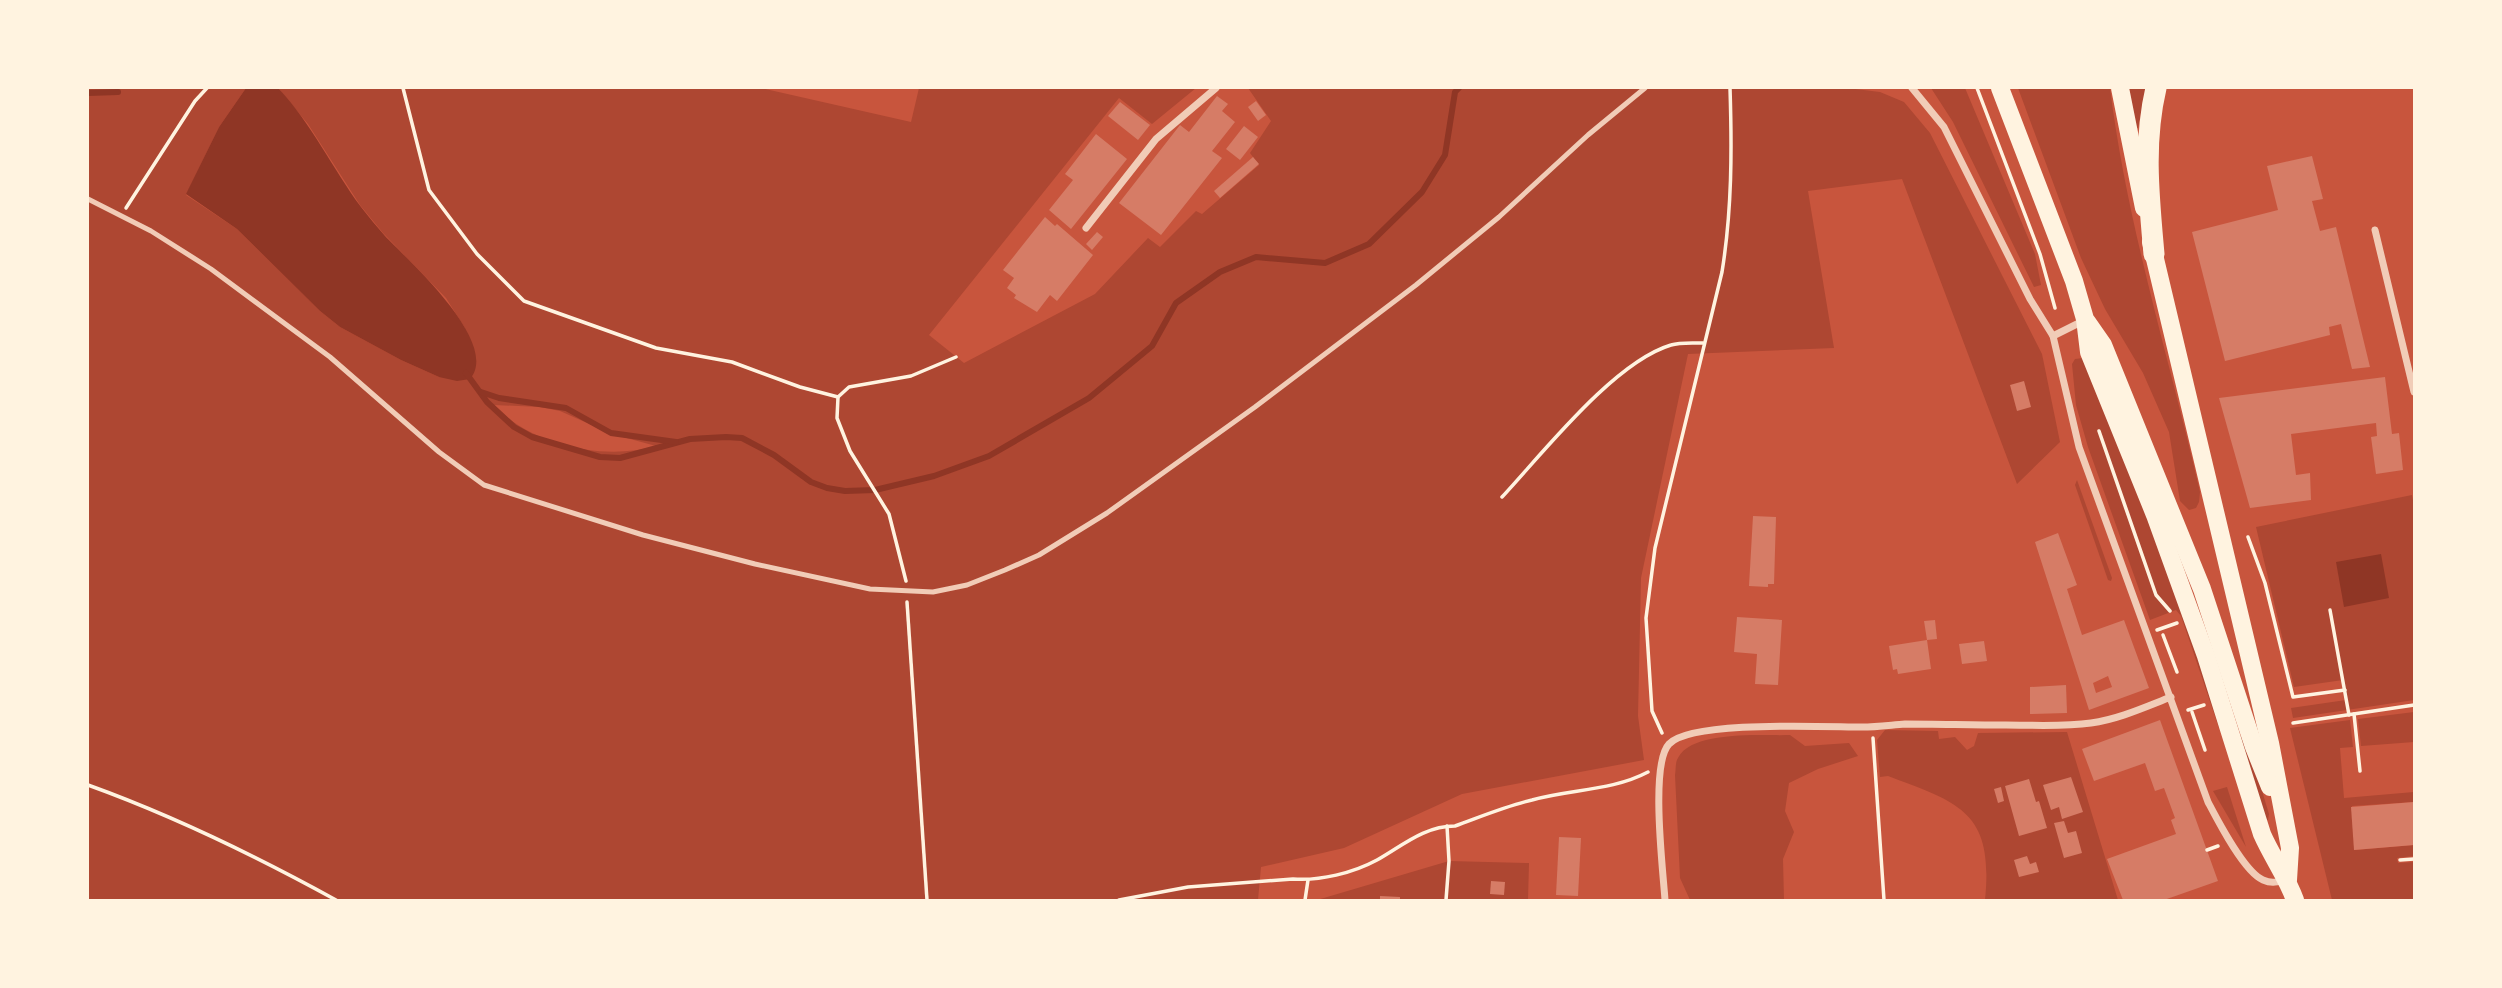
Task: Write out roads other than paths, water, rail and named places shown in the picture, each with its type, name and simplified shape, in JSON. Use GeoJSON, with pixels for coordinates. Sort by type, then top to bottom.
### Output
{"type":"FeatureCollection","features":[{"type":"Feature","properties":{"kind":"highway"},"geometry":{"type":"LineString","coordinates":[[2154,254],[2146,167],[2150,110],[2156,88]]}},
{"type":"Feature","properties":{"kind":"main road"},"geometry":{"type":"LineString","coordinates":[[2000,88],[2074,281],[2085,319],[2089,352],[2185,595],[2262,834],[2271,855],[2288,880],[2295,901]]}},
{"type":"Feature","properties":{"kind":"main road"},"geometry":{"type":"LineString","coordinates":[[2120,88],[2154,254],[2266,727],[2290,848],[2288,880]]}},
{"type":"Feature","properties":{"kind":"main road"},"geometry":{"type":"LineString","coordinates":[[2085,319],[2103,345],[2202,589],[2254,747],[2285,826]]}},
{"type":"Feature","properties":{"kind":"street"},"geometry":{"type":"LineString","coordinates":[[1086,228],[1156,139],[1216,88]]}},
{"type":"Feature","properties":{"kind":"street"},"geometry":{"type":"LineString","coordinates":[[1912,88],[1944,127],[2030,299],[2053,336],[2079,447],[2202,788],[2230,841],[2261,880],[2274,883],[2288,880]]}},
{"type":"Feature","properties":{"kind":"street"},"geometry":{"type":"LineString","coordinates":[[2375,230],[2414,392]]}},
{"type":"Feature","properties":{"kind":"street"},"geometry":{"type":"LineString","coordinates":[[2053,336],[2085,319]]}},
{"type":"Feature","properties":{"kind":"street"},"geometry":{"type":"LineString","coordinates":[[1665,901],[1659,810],[1660,766],[1668,744],[1687,734],[1720,729],[1787,726],[2089,723],[2135,711],[2171,697]]}},
{"type":"Feature","properties":{"kind":"lane"},"geometry":{"type":"LineString","coordinates":[[88,199],[186,251],[330,356],[439,452],[484,485],[643,536],[755,564],[870,589],[933,592],[967,585],[1005,570],[1050,548],[1107,513],[1426,278],[1645,88]]}},
{"type":"Feature","properties":{"kind":"waterway"},"geometry":{"type":"LineString","coordinates":[[466,373],[487,402],[514,427],[532,437],[600,457],[620,458],[690,439],[726,437],[742,438],[774,455],[811,482],[827,488],[845,491],[875,490],[934,476],[989,456],[1089,398],[1152,346],[1176,303],[1220,272],[1256,257],[1325,263],[1369,244],[1422,192],[1445,155],[1455,92],[1459,88]]}},
{"type":"Feature","properties":{"kind":"waterway"},"geometry":{"type":"LineString","coordinates":[[88,93],[118,92]]}},
{"type":"Feature","properties":{"kind":"waterway"},"geometry":{"type":"LineString","coordinates":[[481,392],[499,398],[566,408],[611,433],[676,442]]}}]}
